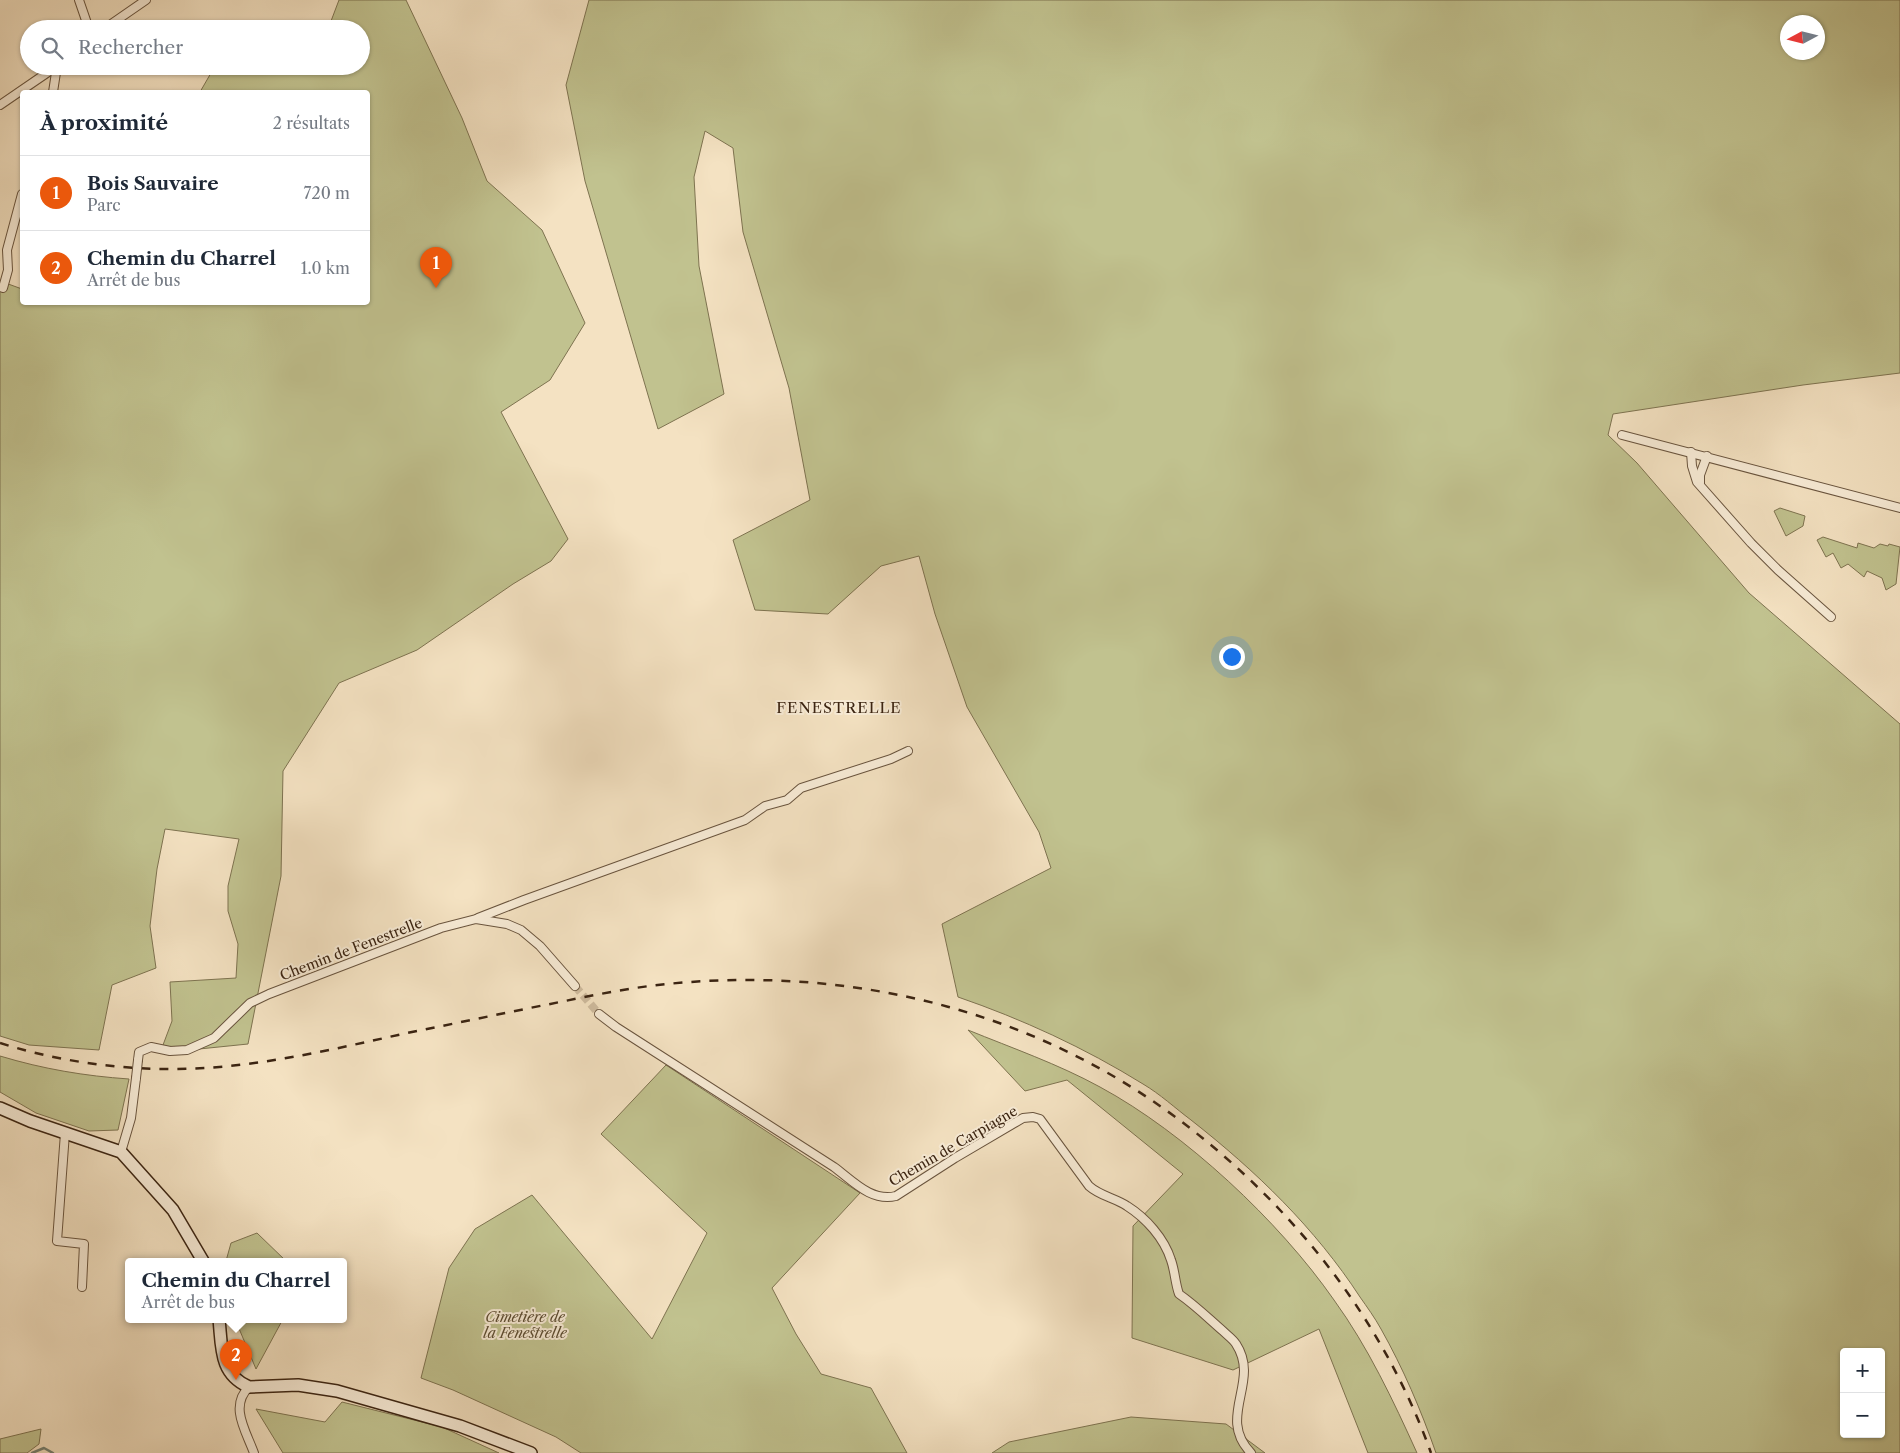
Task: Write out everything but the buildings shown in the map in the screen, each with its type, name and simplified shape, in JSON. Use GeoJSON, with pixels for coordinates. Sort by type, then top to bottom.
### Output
{"type":"FeatureCollection","features":[{"type":"Feature","properties":{"kind":"street"},"geometry":{"type":"LineString","coordinates":[[79,0],[86,20]]}},
{"type":"Feature","properties":{"kind":"street"},"geometry":{"type":"LineString","coordinates":[[117,20],[146,0]]}},
{"type":"Feature","properties":{"kind":"street"},"geometry":{"type":"LineString","coordinates":[[22,90],[44,75]]}},
{"type":"Feature","properties":{"kind":"street"},"geometry":{"type":"LineString","coordinates":[[53,90],[56,75]]}},
{"type":"Feature","properties":{"kind":"street"},"geometry":{"type":"LineString","coordinates":[[0,105],[20,91]]}},
{"type":"Feature","properties":{"kind":"street"},"geometry":{"type":"LineString","coordinates":[[3,288],[8,270],[7,250],[20,201]]}},
{"type":"Feature","properties":{"kind":"street"},"geometry":{"type":"LineString","coordinates":[[1622,435],[1900,508]]}},
{"type":"Feature","properties":{"kind":"street"},"geometry":{"type":"LineString","coordinates":[[1691,452],[1692,466],[1700,485],[1751,543],[1831,617]]}},
{"type":"Feature","properties":{"kind":"street"},"geometry":{"type":"LineString","coordinates":[[1700,485],[1700,475],[1707,456]]}},
{"type":"Feature","properties":{"kind":"street"},"geometry":{"type":"LineString","coordinates":[[476,919],[745,820],[765,806],[787,800],[801,788],[891,759],[908,751]]}},
{"type":"Feature","properties":{"kind":"street","name":"Chemin de Fenestrelle"},"geometry":{"type":"LineString","coordinates":[[120,1152],[132,1118],[139,1052],[151,1047],[170,1051],[187,1050],[214,1038],[250,1003],[441,928],[476,919],[507,924],[521,930],[540,946],[574,986]]}},
{"type":"Feature","properties":{"kind":"street","name":"Chemin de Carpiagne"},"geometry":{"type":"LineString","coordinates":[[599,1014],[616,1028],[834,1167],[867,1192],[885,1198],[896,1196],[955,1158],[1023,1118],[1032,1117],[1040,1119],[1095,1192],[1126,1206],[1147,1222],[1159,1238],[1171,1260],[1179,1294],[1236,1343],[1241,1354],[1244,1371],[1236,1429],[1239,1438],[1251,1453]]}},
{"type":"Feature","properties":{"kind":"street"},"geometry":{"type":"LineString","coordinates":[[0,1108],[30,1121],[120,1152],[173,1210],[201,1258]]}},
{"type":"Feature","properties":{"kind":"street"},"geometry":{"type":"LineString","coordinates":[[65,1133],[57,1241],[84,1244],[82,1287]]}},
{"type":"Feature","properties":{"kind":"street"},"geometry":{"type":"LineString","coordinates":[[221,1323],[227,1368],[230,1375],[248,1387],[298,1385],[338,1392],[460,1426],[530,1453]]}},
{"type":"Feature","properties":{"kind":"street"},"geometry":{"type":"LineString","coordinates":[[248,1387],[240,1397],[238,1406],[254,1453]]}},
{"type":"Feature","properties":{"kind":"green space"},"geometry":{"type":"Polygon","coordinates":[[[339,0],[406,0],[462,118],[487,181],[542,230],[585,323],[550,380],[501,412],[568,539],[551,561],[513,584],[417,650],[339,683],[283,771],[281,876],[248,1044],[160,1053],[172,1021],[170,982],[236,978],[238,944],[228,911],[228,886],[239,839],[165,829],[157,869],[150,926],[156,968],[112,985],[99,1050],[29,1045],[0,1036],[0,281],[20,288],[20,305],[370,305],[370,90],[201,90],[210,75],[370,75],[370,20],[331,20],[339,0]]]}},
{"type":"Feature","properties":{"kind":"green space"},"geometry":{"type":"Polygon","coordinates":[[[589,0],[1900,0],[1900,373],[1803,385],[1613,414],[1608,435],[1637,463],[1749,593],[1900,724],[1900,1453],[1436,1453],[1404,1374],[1374,1317],[1324,1247],[1261,1180],[1215,1139],[1143,1084],[1099,1058],[1053,1035],[958,997],[942,924],[1051,868],[1039,832],[967,707],[935,614],[919,556],[881,566],[828,614],[755,610],[733,540],[810,500],[789,388],[743,232],[733,148],[705,131],[694,177],[699,266],[724,394],[658,429],[585,181],[566,85],[589,0]]]}},
{"type":"Feature","properties":{"kind":"green space"},"geometry":{"type":"Polygon","coordinates":[[[1780,508],[1805,516],[1803,526],[1786,536],[1774,511],[1780,508]]]}},
{"type":"Feature","properties":{"kind":"green space"},"geometry":{"type":"Polygon","coordinates":[[[1823,537],[1857,548],[1858,543],[1874,548],[1880,544],[1900,547],[1896,584],[1886,590],[1882,578],[1867,571],[1864,577],[1848,564],[1841,568],[1833,553],[1826,557],[1817,540],[1823,537]]]}},
{"type":"Feature","properties":{"kind":"green space"},"geometry":{"type":"Polygon","coordinates":[[[968,1030],[1051,1064],[1100,1087],[1165,1129],[1228,1181],[1286,1240],[1312,1270],[1334,1300],[1369,1355],[1417,1453],[1368,1453],[1319,1329],[1233,1370],[1132,1338],[1133,1226],[1183,1174],[1067,1080],[1025,1091],[968,1030]]]}},
{"type":"Feature","properties":{"kind":"green space"},"geometry":{"type":"Polygon","coordinates":[[[0,1056],[64,1071],[129,1079],[118,1130],[89,1131],[36,1113],[0,1092],[0,1056]]]}},
{"type":"Feature","properties":{"kind":"green space","name":"Cimetière de la Fenestrelle"},"geometry":{"type":"Polygon","coordinates":[[[666,1065],[860,1193],[772,1288],[796,1334],[821,1374],[871,1388],[907,1453],[581,1453],[556,1437],[453,1390],[421,1378],[449,1268],[475,1229],[532,1195],[652,1339],[707,1233],[601,1134],[666,1065]]]}},
{"type":"Feature","properties":{"kind":"green space"},"geometry":{"type":"Polygon","coordinates":[[[257,1233],[283,1258],[227,1258],[231,1243],[257,1233]]]}},
{"type":"Feature","properties":{"kind":"green space"},"geometry":{"type":"Polygon","coordinates":[[[237,1323],[281,1323],[256,1369],[237,1323]]]}},
{"type":"Feature","properties":{"kind":"green space"},"geometry":{"type":"Polygon","coordinates":[[[342,1402],[442,1427],[499,1453],[283,1453],[256,1409],[325,1422],[342,1402]]]}},
{"type":"Feature","properties":{"kind":"green space"},"geometry":{"type":"Polygon","coordinates":[[[1131,1417],[1226,1424],[1265,1453],[992,1453],[1009,1442],[1131,1417]]]}},
{"type":"Feature","properties":{"kind":"green space"},"geometry":{"type":"Polygon","coordinates":[[[41,1429],[39,1444],[27,1453],[0,1453],[0,1439],[41,1429]]]}},
{"type":"Feature","properties":{"kind":"waterway"},"geometry":{"type":"LineString","coordinates":[[32,1453],[44,1448],[53,1453]]}},
{"type":"Feature","properties":{"kind":"tunnel"},"geometry":{"type":"LineString","coordinates":[[575,986],[599,1014]]}},
{"type":"Feature","properties":{"kind":"railway"},"geometry":{"type":"LineString","coordinates":[[0,1043],[56,1057],[113,1066],[171,1069],[200,1068],[251,1063],[341,1048],[590,996],[667,984],[734,980],[801,982],[868,989],[933,1003],[996,1022],[1058,1047],[1117,1079],[1174,1116],[1216,1149],[1293,1224],[1328,1266],[1359,1309],[1387,1355],[1411,1403],[1431,1453]]}},
{"type":"Feature","properties":{"kind":"place","name":"Bois Sauvaire"},"geometry":{"type":"Point","coordinates":[436,288]}},
{"type":"Feature","properties":{"kind":"place","name":"Chemin du Charrel"},"geometry":{"type":"Point","coordinates":[236,1380]}},
{"type":"Feature","properties":{"kind":"district","name":"FENESTRELLE"},"geometry":{"type":"Point","coordinates":[839,707]}}]}
